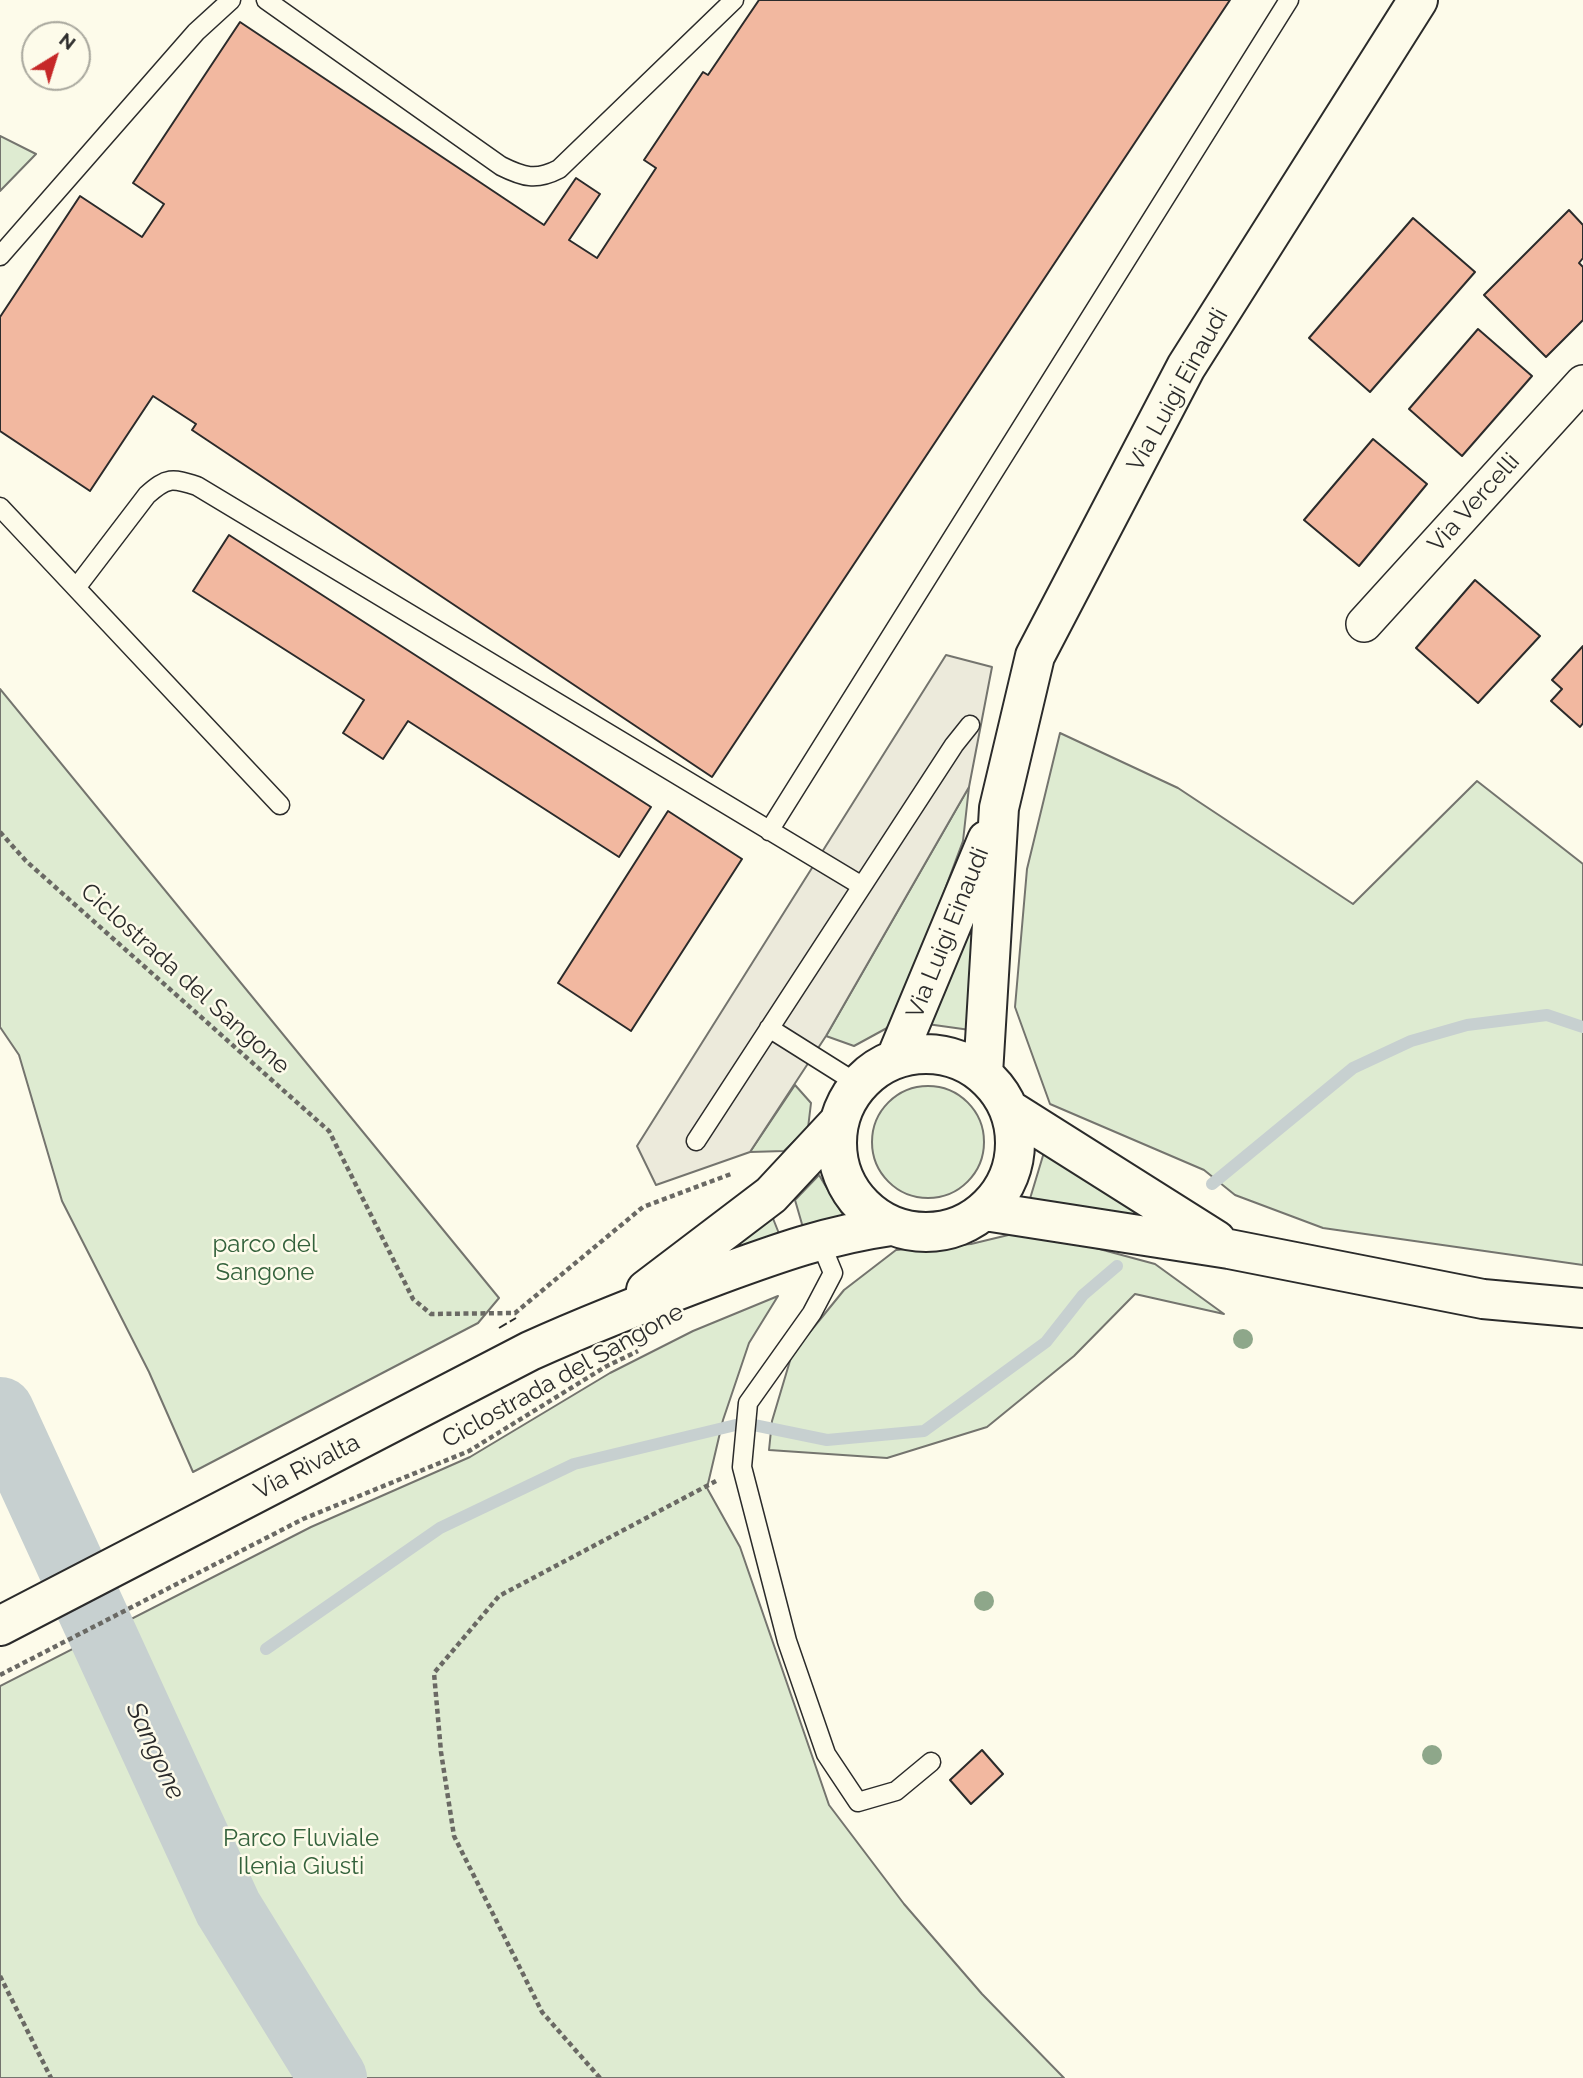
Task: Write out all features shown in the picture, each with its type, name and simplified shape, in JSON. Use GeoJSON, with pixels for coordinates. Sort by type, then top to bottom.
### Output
{"type":"FeatureCollection","features":[{"type":"Feature","properties":{"kind":"main road","name":"Via Luigi Einaudi"},"geometry":{"type":"LineString","coordinates":[[896,1058],[999,808],[1035,656],[1186,368],[1418,0]]}},
{"type":"Feature","properties":{"kind":"main road","name":"Via Luigi Einaudi"},"geometry":{"type":"LineString","coordinates":[[983,1074],[984,1010],[999,808]]}},
{"type":"Feature","properties":{"kind":"main road","name":"Via Rivalta"},"geometry":{"type":"LineString","coordinates":[[942,1054],[983,1074],[999,1090],[1010,1110],[1016,1146],[1007,1182],[985,1211],[956,1228],[923,1233],[891,1226],[865,1208],[846,1183],[837,1153],[839,1122],[846,1101],[858,1084],[875,1069],[896,1058],[942,1054]]}},
{"type":"Feature","properties":{"kind":"main road"},"geometry":{"type":"LineString","coordinates":[[1010,1110],[1229,1249]]}},
{"type":"Feature","properties":{"kind":"main road","name":"Via Rivalta"},"geometry":{"type":"LineString","coordinates":[[616,1312],[771,1195],[839,1122]]}},
{"type":"Feature","properties":{"kind":"main road"},"geometry":{"type":"LineString","coordinates":[[985,1211],[1229,1249],[1483,1299],[1583,1308]]}},
{"type":"Feature","properties":{"kind":"main road","name":"Via Rivalta"},"geometry":{"type":"LineString","coordinates":[[0,1626],[530,1350],[616,1312],[819,1239],[891,1226]]}},
{"type":"Feature","properties":{"kind":"street","name":"Via Vercelli"},"geometry":{"type":"LineString","coordinates":[[1364,624],[1583,383]]}},
{"type":"Feature","properties":{"kind":"lane"},"geometry":{"type":"LineString","coordinates":[[0,256],[196,32],[231,0]]}},
{"type":"Feature","properties":{"kind":"lane"},"geometry":{"type":"LineString","coordinates":[[265,0],[500,166],[521,176],[541,178],[559,169],[734,0]]}},
{"type":"Feature","properties":{"kind":"lane"},"geometry":{"type":"LineString","coordinates":[[769,831],[1289,0]]}},
{"type":"Feature","properties":{"kind":"lane"},"geometry":{"type":"LineString","coordinates":[[76,588],[147,495],[161,482],[176,480],[197,486],[862,886]]}},
{"type":"Feature","properties":{"kind":"lane"},"geometry":{"type":"LineString","coordinates":[[0,507],[280,805]]}},
{"type":"Feature","properties":{"kind":"lane"},"geometry":{"type":"LineString","coordinates":[[696,1141],[970,724]]}},
{"type":"Feature","properties":{"kind":"lane"},"geometry":{"type":"LineString","coordinates":[[769,1028],[858,1084]]}},
{"type":"Feature","properties":{"kind":"lane"},"geometry":{"type":"LineString","coordinates":[[819,1239],[833,1273],[812,1313],[748,1404],[742,1468],[788,1641],[826,1754],[858,1802],[896,1791],[931,1762]]}},
{"type":"Feature","properties":{"kind":"path","name":"Ciclostrada del Sangone"},"geometry":{"type":"LineString","coordinates":[[0,832],[26,861],[329,1131],[413,1299],[431,1314],[515,1313],[643,1207],[679,1191],[750,1167],[771,1195]]}},
{"type":"Feature","properties":{"kind":"path","name":"Ciclostrada del Sangone"},"geometry":{"type":"LineString","coordinates":[[0,1675],[303,1519],[469,1451],[605,1367],[640,1349]]}},
{"type":"Feature","properties":{"kind":"path"},"geometry":{"type":"LineString","coordinates":[[600,2078],[542,2012],[454,1836],[441,1752],[434,1673],[499,1596],[742,1468]]}},
{"type":"Feature","properties":{"kind":"path"},"geometry":{"type":"LineString","coordinates":[[0,1976],[51,2078]]}},
{"type":"Feature","properties":{"kind":"green space"},"geometry":{"type":"Polygon","coordinates":[[[0,136],[36,154],[0,191],[0,136]]]}},
{"type":"Feature","properties":{"kind":"green space","name":"parco del Sangone"},"geometry":{"type":"Polygon","coordinates":[[[0,689],[499,1298],[478,1323],[193,1472],[149,1372],[62,1201],[19,1055],[0,1027],[0,689]]]}},
{"type":"Feature","properties":{"kind":"green space"},"geometry":{"type":"Polygon","coordinates":[[[1060,733],[1178,788],[1353,904],[1477,781],[1583,864],[1583,1265],[1323,1228],[1235,1195],[1204,1170],[1050,1104],[1015,1007],[1027,869],[1060,733]]]}},
{"type":"Feature","properties":{"kind":"green space"},"geometry":{"type":"Polygon","coordinates":[[[969,787],[963,841],[904,999],[887,1028],[854,1046],[826,1036],[969,787]]]}},
{"type":"Feature","properties":{"kind":"green space"},"geometry":{"type":"Polygon","coordinates":[[[975,895],[970,1030],[927,1024],[975,895]]]}},
{"type":"Feature","properties":{"kind":"green space"},"geometry":{"type":"Polygon","coordinates":[[[795,1085],[811,1103],[808,1128],[784,1151],[750,1152],[795,1085]]]}},
{"type":"Feature","properties":{"kind":"green space"},"geometry":{"type":"Polygon","coordinates":[[[928,1086],[950,1090],[968,1102],[980,1120],[984,1142],[980,1164],[968,1182],[950,1194],[928,1198],[906,1194],[888,1182],[876,1164],[872,1142],[876,1120],[888,1102],[906,1090],[928,1086]]]}},
{"type":"Feature","properties":{"kind":"green space"},"geometry":{"type":"Polygon","coordinates":[[[1045,1149],[1189,1232],[1029,1202],[1045,1149]]]}},
{"type":"Feature","properties":{"kind":"green space"},"geometry":{"type":"Polygon","coordinates":[[[819,1175],[845,1218],[804,1231],[795,1200],[819,1175]]]}},
{"type":"Feature","properties":{"kind":"green space"},"geometry":{"type":"Polygon","coordinates":[[[772,1216],[782,1241],[696,1276],[772,1216]]]}},
{"type":"Feature","properties":{"kind":"green space"},"geometry":{"type":"Polygon","coordinates":[[[1029,1230],[1155,1264],[1224,1314],[1135,1294],[1074,1356],[987,1427],[887,1458],[769,1450],[772,1421],[792,1354],[844,1290],[896,1250],[971,1244],[1029,1230]]]}},
{"type":"Feature","properties":{"kind":"green space","name":"Parco Fluviale Ilenia Giusti"},"geometry":{"type":"Polygon","coordinates":[[[778,1296],[749,1343],[723,1420],[707,1488],[740,1547],[829,1805],[904,1904],[982,1994],[1064,2078],[0,2078],[0,1686],[311,1527],[470,1457],[610,1373],[693,1331],[778,1296]]]}},
{"type":"Feature","properties":{"kind":"shaded area"},"geometry":{"type":"Polygon","coordinates":[[[946,655],[992,667],[969,787],[826,1036],[750,1152],[656,1185],[637,1146],[946,655]]]}},
{"type":"Feature","properties":{"kind":"building"},"geometry":{"type":"Polygon","coordinates":[[[759,0],[1230,0],[712,777],[192,430],[196,424],[153,396],[90,491],[0,431],[0,317],[80,196],[142,237],[164,204],[133,183],[240,22],[544,225],[576,178],[600,194],[569,240],[597,258],[656,168],[644,160],[703,72],[708,75],[759,0]]]}},
{"type":"Feature","properties":{"kind":"building"},"geometry":{"type":"Polygon","coordinates":[[[1569,210],[1583,225],[1583,258],[1579,263],[1583,267],[1583,320],[1546,357],[1484,295],[1569,210]]]}},
{"type":"Feature","properties":{"kind":"building"},"geometry":{"type":"Polygon","coordinates":[[[1413,218],[1475,272],[1370,392],[1309,338],[1413,218]]]}},
{"type":"Feature","properties":{"kind":"building"},"geometry":{"type":"Polygon","coordinates":[[[1478,329],[1532,376],[1462,456],[1409,409],[1478,329]]]}},
{"type":"Feature","properties":{"kind":"building"},"geometry":{"type":"Polygon","coordinates":[[[1373,439],[1427,484],[1359,566],[1304,520],[1373,439]]]}},
{"type":"Feature","properties":{"kind":"building"},"geometry":{"type":"Polygon","coordinates":[[[229,535],[651,807],[619,857],[408,721],[383,759],[343,733],[364,700],[193,591],[229,535]]]}},
{"type":"Feature","properties":{"kind":"building"},"geometry":{"type":"Polygon","coordinates":[[[1475,580],[1540,636],[1478,703],[1416,648],[1475,580]]]}},
{"type":"Feature","properties":{"kind":"building"},"geometry":{"type":"Polygon","coordinates":[[[1583,646],[1583,723],[1580,727],[1551,701],[1562,689],[1552,680],[1583,646]]]}},
{"type":"Feature","properties":{"kind":"building"},"geometry":{"type":"Polygon","coordinates":[[[668,811],[742,859],[631,1031],[558,983],[668,811]]]}},
{"type":"Feature","properties":{"kind":"building"},"geometry":{"type":"Polygon","coordinates":[[[982,1750],[1003,1774],[971,1804],[950,1780],[982,1750]]]}},
{"type":"Feature","properties":{"kind":"waterway"},"geometry":{"type":"LineString","coordinates":[[1212,1184],[1353,1068],[1411,1041],[1467,1025],[1547,1015],[1583,1027]]}},
{"type":"Feature","properties":{"kind":"waterway"},"geometry":{"type":"LineString","coordinates":[[266,1649],[440,1528],[574,1464],[744,1423],[827,1440],[924,1431],[1046,1342],[1083,1295],[1117,1266]]}},
{"type":"Feature","properties":{"kind":"waterway","name":"Sangone"},"geometry":{"type":"LineString","coordinates":[[0,1411],[228,1908],[333,2078]]}},
{"type":"Feature","properties":{"kind":"fence"},"geometry":{"type":"LineString","coordinates":[[499,1328],[516,1318]]}}]}
